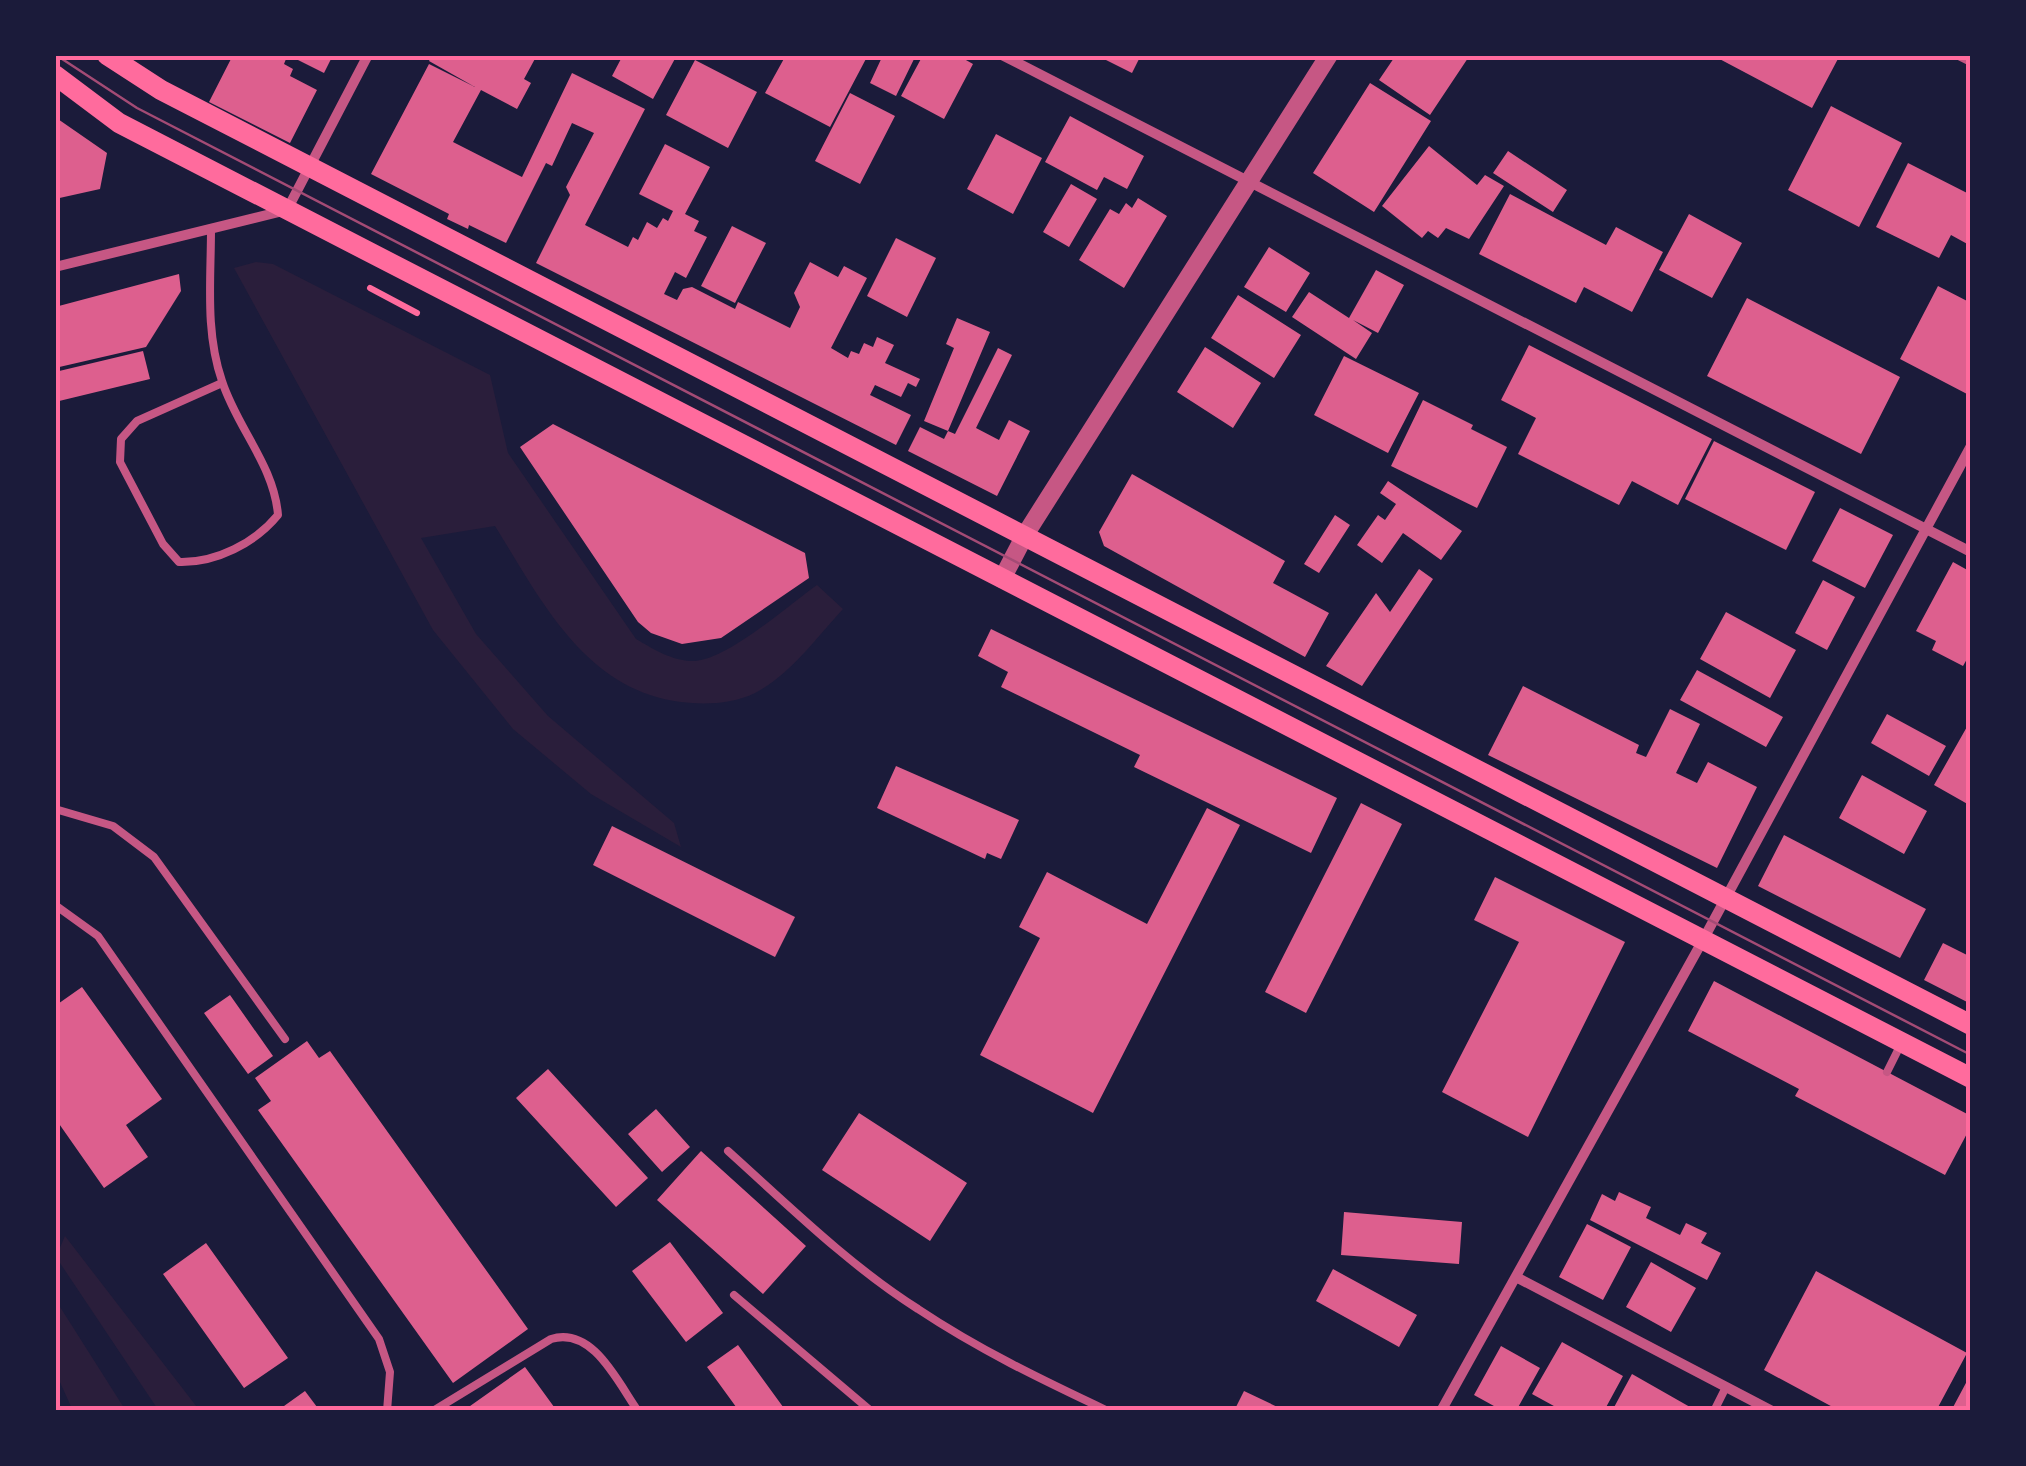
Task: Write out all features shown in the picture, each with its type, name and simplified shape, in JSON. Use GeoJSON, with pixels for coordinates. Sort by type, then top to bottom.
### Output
{"type":"FeatureCollection","features":[{"type":"Feature","properties":{"kind":"main road"},"geometry":{"type":"LineString","coordinates":[[107,55],[161,90],[1971,1025]]}},
{"type":"Feature","properties":{"kind":"main road"},"geometry":{"type":"LineString","coordinates":[[55,75],[119,124],[1971,1078]]}},
{"type":"Feature","properties":{"kind":"street"},"geometry":{"type":"LineString","coordinates":[[55,267],[287,210],[368,55]]}},
{"type":"Feature","properties":{"kind":"street"},"geometry":{"type":"LineString","coordinates":[[1002,55],[1971,552]]}},
{"type":"Feature","properties":{"kind":"street"},"geometry":{"type":"LineString","coordinates":[[1002,579],[1025,535],[1329,55]]}},
{"type":"Feature","properties":{"kind":"street"},"geometry":{"type":"LineString","coordinates":[[1959,55],[1971,61]]}},
{"type":"Feature","properties":{"kind":"street"},"geometry":{"type":"LineString","coordinates":[[1441,1411],[1971,446]]}},
{"type":"Feature","properties":{"kind":"street"},"geometry":{"type":"LineString","coordinates":[[1516,1277],[1772,1411]]}},
{"type":"Feature","properties":{"kind":"lane"},"geometry":{"type":"LineString","coordinates":[[211,228],[210,332],[222,383],[276,489],[278,515],[262,534],[202,563],[179,562],[162,544],[120,462],[120,439],[137,422],[222,383]]}},
{"type":"Feature","properties":{"kind":"lane"},"geometry":{"type":"LineString","coordinates":[[55,809],[113,826],[154,857],[285,1039]]}},
{"type":"Feature","properties":{"kind":"lane"},"geometry":{"type":"LineString","coordinates":[[55,904],[98,936],[379,1339],[390,1372],[387,1411]]}},
{"type":"Feature","properties":{"kind":"lane"},"geometry":{"type":"LineString","coordinates":[[1887,1072],[1902,1042]]}},
{"type":"Feature","properties":{"kind":"lane"},"geometry":{"type":"LineString","coordinates":[[728,1152],[818,1232],[915,1308],[1018,1369],[1108,1411]]}},
{"type":"Feature","properties":{"kind":"lane"},"geometry":{"type":"LineString","coordinates":[[734,1295],[871,1411]]}},
{"type":"Feature","properties":{"kind":"lane"},"geometry":{"type":"LineString","coordinates":[[433,1411],[550,1339],[562,1336],[587,1343],[638,1411]]}},
{"type":"Feature","properties":{"kind":"lane"},"geometry":{"type":"LineString","coordinates":[[1714,1411],[1726,1387]]}},
{"type":"Feature","properties":{"kind":"shaded area"},"geometry":{"type":"Polygon","coordinates":[[[256,262],[273,264],[490,375],[508,453],[636,639],[672,657],[695,661],[741,641],[817,585],[843,609],[791,666],[755,693],[718,703],[681,702],[647,694],[592,661],[549,611],[495,526],[421,538],[476,634],[548,716],[674,823],[681,847],[591,794],[513,729],[433,630],[234,268],[256,262]]]}},
{"type":"Feature","properties":{"kind":"shaded area"},"geometry":{"type":"Polygon","coordinates":[[[65,1236],[200,1411],[159,1411],[56,1257],[65,1236]]]}},
{"type":"Feature","properties":{"kind":"shaded area"},"geometry":{"type":"Polygon","coordinates":[[[55,1299],[126,1411],[73,1411],[55,1371],[55,1299]]]}},
{"type":"Feature","properties":{"kind":"building"},"geometry":{"type":"Polygon","coordinates":[[[233,55],[279,55],[293,69],[290,76],[317,90],[290,143],[209,102],[233,55]]]}},
{"type":"Feature","properties":{"kind":"building"},"geometry":{"type":"Polygon","coordinates":[[[288,55],[333,55],[324,73],[288,55]]]}},
{"type":"Feature","properties":{"kind":"building"},"geometry":{"type":"Polygon","coordinates":[[[432,55],[537,55],[524,79],[531,83],[517,109],[481,90],[453,142],[522,177],[572,73],[645,109],[585,225],[628,247],[633,237],[638,240],[647,222],[657,228],[663,218],[668,221],[673,211],[639,194],[665,144],[710,167],[685,214],[699,221],[694,231],[707,237],[686,278],[675,272],[664,294],[677,300],[683,289],[692,287],[735,309],[738,302],[790,328],[800,307],[794,293],[810,262],[838,277],[844,266],[867,278],[831,348],[848,358],[851,351],[859,354],[864,343],[873,347],[877,337],[894,345],[885,363],[920,379],[916,387],[908,383],[901,397],[875,385],[870,395],[911,415],[896,445],[536,263],[570,195],[566,187],[594,133],[572,123],[552,166],[546,163],[506,243],[447,219],[449,214],[371,174],[429,64],[475,87],[429,61],[432,55]]]}},
{"type":"Feature","properties":{"kind":"building"},"geometry":{"type":"Polygon","coordinates":[[[623,55],[677,55],[653,99],[612,76],[623,55]]]}},
{"type":"Feature","properties":{"kind":"building"},"geometry":{"type":"Polygon","coordinates":[[[786,55],[868,55],[830,127],[765,93],[786,55]]]}},
{"type":"Feature","properties":{"kind":"building"},"geometry":{"type":"Polygon","coordinates":[[[883,55],[915,57],[896,96],[870,83],[883,55]]]}},
{"type":"Feature","properties":{"kind":"building"},"geometry":{"type":"Polygon","coordinates":[[[923,55],[957,55],[973,64],[944,119],[901,96],[923,55]]]}},
{"type":"Feature","properties":{"kind":"building"},"geometry":{"type":"Polygon","coordinates":[[[1141,55],[1132,73],[1102,58],[1141,55]]]}},
{"type":"Feature","properties":{"kind":"building"},"geometry":{"type":"Polygon","coordinates":[[[1396,55],[1470,55],[1430,115],[1379,80],[1396,55]]]}},
{"type":"Feature","properties":{"kind":"building"},"geometry":{"type":"Polygon","coordinates":[[[1712,55],[1840,55],[1812,108],[1712,55]]]}},
{"type":"Feature","properties":{"kind":"building"},"geometry":{"type":"Polygon","coordinates":[[[695,60],[757,92],[728,148],[666,115],[695,60]]]}},
{"type":"Feature","properties":{"kind":"building"},"geometry":{"type":"Polygon","coordinates":[[[1370,83],[1431,121],[1374,212],[1313,173],[1370,83]]]}},
{"type":"Feature","properties":{"kind":"building"},"geometry":{"type":"Polygon","coordinates":[[[850,93],[895,116],[860,184],[815,161],[850,93]]]}},
{"type":"Feature","properties":{"kind":"building"},"geometry":{"type":"Polygon","coordinates":[[[1831,106],[1902,143],[1859,227],[1788,190],[1831,106]]]}},
{"type":"Feature","properties":{"kind":"building"},"geometry":{"type":"Polygon","coordinates":[[[1070,116],[1144,156],[1127,189],[1104,177],[1097,190],[1045,162],[1070,116]]]}},
{"type":"Feature","properties":{"kind":"building"},"geometry":{"type":"Polygon","coordinates":[[[55,117],[107,153],[100,189],[55,199],[55,117]]]}},
{"type":"Feature","properties":{"kind":"building"},"geometry":{"type":"Polygon","coordinates":[[[996,134],[1042,158],[1013,214],[967,189],[996,134]]]}},
{"type":"Feature","properties":{"kind":"building"},"geometry":{"type":"Polygon","coordinates":[[[1429,146],[1477,185],[1485,175],[1504,186],[1469,239],[1446,228],[1438,238],[1428,231],[1422,238],[1382,206],[1429,146]]]}},
{"type":"Feature","properties":{"kind":"building"},"geometry":{"type":"Polygon","coordinates":[[[1508,151],[1567,190],[1553,212],[1493,173],[1508,151]]]}},
{"type":"Feature","properties":{"kind":"building"},"geometry":{"type":"Polygon","coordinates":[[[1908,163],[1971,195],[1971,246],[1951,235],[1939,258],[1876,227],[1908,163]]]}},
{"type":"Feature","properties":{"kind":"building"},"geometry":{"type":"Polygon","coordinates":[[[1071,184],[1097,199],[1069,247],[1043,232],[1071,184]]]}},
{"type":"Feature","properties":{"kind":"building"},"geometry":{"type":"Polygon","coordinates":[[[1510,194],[1606,245],[1616,227],[1663,252],[1632,312],[1584,287],[1576,303],[1479,254],[1510,194]]]}},
{"type":"Feature","properties":{"kind":"building"},"geometry":{"type":"Polygon","coordinates":[[[1138,198],[1167,216],[1124,288],[1079,260],[1110,209],[1119,214],[1126,203],[1132,208],[1138,198]]]}},
{"type":"Feature","properties":{"kind":"building"},"geometry":{"type":"Polygon","coordinates":[[[1689,214],[1742,243],[1712,298],[1659,270],[1689,214]]]}},
{"type":"Feature","properties":{"kind":"building"},"geometry":{"type":"Polygon","coordinates":[[[732,226],[766,243],[735,303],[701,286],[732,226]]]}},
{"type":"Feature","properties":{"kind":"building"},"geometry":{"type":"Polygon","coordinates":[[[896,238],[936,258],[907,317],[867,296],[896,238]]]}},
{"type":"Feature","properties":{"kind":"building"},"geometry":{"type":"Polygon","coordinates":[[[1269,247],[1310,273],[1286,312],[1244,287],[1269,247]]]}},
{"type":"Feature","properties":{"kind":"building"},"geometry":{"type":"Polygon","coordinates":[[[1376,270],[1404,285],[1378,333],[1353,320],[1372,333],[1356,359],[1292,317],[1309,292],[1349,318],[1376,270]]]}},
{"type":"Feature","properties":{"kind":"building"},"geometry":{"type":"Polygon","coordinates":[[[179,274],[181,291],[146,347],[55,368],[55,307],[179,274]]]}},
{"type":"Feature","properties":{"kind":"building"},"geometry":{"type":"Polygon","coordinates":[[[1938,286],[1971,303],[1971,386],[1967,394],[1900,359],[1938,286]]]}},
{"type":"Feature","properties":{"kind":"building"},"geometry":{"type":"Polygon","coordinates":[[[1238,295],[1301,335],[1274,378],[1211,338],[1238,295]]]}},
{"type":"Feature","properties":{"kind":"building"},"geometry":{"type":"Polygon","coordinates":[[[1747,298],[1900,377],[1861,454],[1707,376],[1747,298]]]}},
{"type":"Feature","properties":{"kind":"building"},"geometry":{"type":"Polygon","coordinates":[[[957,318],[990,332],[948,431],[924,421],[954,348],[946,344],[957,318]]]}},
{"type":"Feature","properties":{"kind":"building"},"geometry":{"type":"Polygon","coordinates":[[[1529,345],[1712,439],[1678,505],[1632,481],[1619,505],[1518,454],[1536,418],[1501,400],[1529,345]]]}},
{"type":"Feature","properties":{"kind":"building"},"geometry":{"type":"Polygon","coordinates":[[[1205,347],[1261,383],[1233,428],[1177,392],[1205,347]]]}},
{"type":"Feature","properties":{"kind":"building"},"geometry":{"type":"Polygon","coordinates":[[[998,348],[1012,355],[976,428],[999,440],[1009,420],[1030,431],[997,496],[908,451],[920,427],[944,439],[948,431],[955,434],[998,348]]]}},
{"type":"Feature","properties":{"kind":"building"},"geometry":{"type":"Polygon","coordinates":[[[143,351],[150,379],[55,402],[55,372],[143,351]]]}},
{"type":"Feature","properties":{"kind":"building"},"geometry":{"type":"Polygon","coordinates":[[[1344,356],[1419,393],[1388,453],[1314,415],[1344,356]]]}},
{"type":"Feature","properties":{"kind":"building"},"geometry":{"type":"Polygon","coordinates":[[[1423,400],[1507,447],[1477,508],[1391,466],[1423,400]]]}},
{"type":"Feature","properties":{"kind":"building"},"geometry":{"type":"Polygon","coordinates":[[[553,424],[805,553],[809,578],[721,638],[682,644],[651,633],[638,622],[520,447],[553,424]]]}},
{"type":"Feature","properties":{"kind":"building"},"geometry":{"type":"Polygon","coordinates":[[[1714,441],[1815,492],[1786,550],[1685,499],[1714,441]]]}},
{"type":"Feature","properties":{"kind":"building"},"geometry":{"type":"Polygon","coordinates":[[[1132,474],[1285,561],[1273,583],[1329,613],[1305,657],[1104,546],[1099,532],[1132,474]]]}},
{"type":"Feature","properties":{"kind":"building"},"geometry":{"type":"Polygon","coordinates":[[[1388,481],[1462,531],[1441,560],[1403,533],[1382,563],[1357,545],[1378,515],[1385,520],[1396,504],[1380,493],[1388,481]]]}},
{"type":"Feature","properties":{"kind":"building"},"geometry":{"type":"Polygon","coordinates":[[[1840,508],[1893,535],[1865,588],[1812,561],[1840,508]]]}},
{"type":"Feature","properties":{"kind":"building"},"geometry":{"type":"Polygon","coordinates":[[[1335,515],[1350,525],[1319,573],[1304,564],[1335,515]]]}},
{"type":"Feature","properties":{"kind":"building"},"geometry":{"type":"Polygon","coordinates":[[[1953,562],[1971,572],[1971,652],[1963,666],[1932,650],[1936,641],[1916,631],[1953,562]]]}},
{"type":"Feature","properties":{"kind":"building"},"geometry":{"type":"Polygon","coordinates":[[[1419,569],[1433,579],[1362,686],[1326,666],[1376,593],[1390,612],[1419,569]]]}},
{"type":"Feature","properties":{"kind":"building"},"geometry":{"type":"Polygon","coordinates":[[[1823,580],[1855,597],[1827,650],[1795,633],[1823,580]]]}},
{"type":"Feature","properties":{"kind":"building"},"geometry":{"type":"Polygon","coordinates":[[[1726,612],[1796,650],[1770,698],[1700,659],[1726,612]]]}},
{"type":"Feature","properties":{"kind":"building"},"geometry":{"type":"Polygon","coordinates":[[[991,629],[1337,798],[1311,853],[1134,767],[1140,755],[1001,687],[1008,672],[978,656],[991,629]]]}},
{"type":"Feature","properties":{"kind":"building"},"geometry":{"type":"Polygon","coordinates":[[[1697,670],[1783,717],[1766,747],[1680,700],[1697,670]]]}},
{"type":"Feature","properties":{"kind":"building"},"geometry":{"type":"Polygon","coordinates":[[[1523,686],[1639,745],[1636,753],[1646,757],[1670,709],[1700,724],[1676,773],[1697,783],[1708,762],[1757,787],[1717,868],[1488,755],[1523,686]]]}},
{"type":"Feature","properties":{"kind":"building"},"geometry":{"type":"Polygon","coordinates":[[[1887,714],[1946,746],[1929,776],[1871,743],[1887,714]]]}},
{"type":"Feature","properties":{"kind":"building"},"geometry":{"type":"Polygon","coordinates":[[[1968,725],[1971,727],[1971,806],[1934,785],[1968,725]]]}},
{"type":"Feature","properties":{"kind":"building"},"geometry":{"type":"Polygon","coordinates":[[[896,766],[1019,820],[1001,859],[987,853],[985,859],[877,808],[896,766]]]}},
{"type":"Feature","properties":{"kind":"building"},"geometry":{"type":"Polygon","coordinates":[[[1862,775],[1927,811],[1904,854],[1839,818],[1862,775]]]}},
{"type":"Feature","properties":{"kind":"building"},"geometry":{"type":"Polygon","coordinates":[[[1361,803],[1402,824],[1306,1013],[1265,992],[1361,803]]]}},
{"type":"Feature","properties":{"kind":"building"},"geometry":{"type":"Polygon","coordinates":[[[1207,808],[1240,825],[1093,1113],[980,1055],[1040,938],[1019,927],[1047,872],[1147,924],[1207,808]]]}},
{"type":"Feature","properties":{"kind":"building"},"geometry":{"type":"Polygon","coordinates":[[[612,826],[795,917],[775,957],[593,865],[612,826]]]}},
{"type":"Feature","properties":{"kind":"building"},"geometry":{"type":"Polygon","coordinates":[[[1784,835],[1926,909],[1900,958],[1758,886],[1784,835]]]}},
{"type":"Feature","properties":{"kind":"building"},"geometry":{"type":"Polygon","coordinates":[[[1495,877],[1625,942],[1528,1137],[1442,1092],[1519,942],[1474,920],[1495,877]]]}},
{"type":"Feature","properties":{"kind":"building"},"geometry":{"type":"Polygon","coordinates":[[[1943,943],[1971,957],[1971,1004],[1924,980],[1943,943]]]}},
{"type":"Feature","properties":{"kind":"building"},"geometry":{"type":"Polygon","coordinates":[[[1714,981],[1971,1116],[1971,1126],[1945,1175],[1795,1096],[1799,1089],[1688,1031],[1714,981]]]}},
{"type":"Feature","properties":{"kind":"building"},"geometry":{"type":"Polygon","coordinates":[[[82,987],[162,1099],[126,1125],[148,1157],[104,1188],[55,1118],[55,1006],[82,987]]]}},
{"type":"Feature","properties":{"kind":"building"},"geometry":{"type":"Polygon","coordinates":[[[230,995],[273,1056],[248,1074],[204,1013],[230,995]]]}},
{"type":"Feature","properties":{"kind":"building"},"geometry":{"type":"Polygon","coordinates":[[[307,1041],[319,1058],[330,1051],[528,1329],[453,1383],[258,1110],[271,1101],[255,1078],[307,1041]]]}},
{"type":"Feature","properties":{"kind":"building"},"geometry":{"type":"Polygon","coordinates":[[[548,1069],[648,1178],[616,1207],[516,1098],[548,1069]]]}},
{"type":"Feature","properties":{"kind":"building"},"geometry":{"type":"Polygon","coordinates":[[[656,1109],[690,1147],[662,1172],[628,1134],[656,1109]]]}},
{"type":"Feature","properties":{"kind":"building"},"geometry":{"type":"Polygon","coordinates":[[[859,1113],[967,1183],[930,1241],[822,1170],[859,1113]]]}},
{"type":"Feature","properties":{"kind":"building"},"geometry":{"type":"Polygon","coordinates":[[[701,1151],[806,1246],[763,1294],[657,1200],[701,1151]]]}},
{"type":"Feature","properties":{"kind":"building"},"geometry":{"type":"Polygon","coordinates":[[[1619,1192],[1651,1207],[1646,1218],[1680,1235],[1686,1223],[1707,1233],[1701,1243],[1721,1253],[1707,1280],[1590,1220],[1602,1194],[1615,1201],[1619,1192]]]}},
{"type":"Feature","properties":{"kind":"building"},"geometry":{"type":"Polygon","coordinates":[[[1344,1212],[1462,1222],[1459,1264],[1341,1255],[1344,1212]]]}},
{"type":"Feature","properties":{"kind":"building"},"geometry":{"type":"Polygon","coordinates":[[[1587,1224],[1631,1247],[1603,1300],[1559,1277],[1587,1224]]]}},
{"type":"Feature","properties":{"kind":"building"},"geometry":{"type":"Polygon","coordinates":[[[670,1242],[723,1313],[686,1342],[632,1271],[670,1242]]]}},
{"type":"Feature","properties":{"kind":"building"},"geometry":{"type":"Polygon","coordinates":[[[206,1243],[288,1358],[244,1388],[163,1274],[206,1243]]]}},
{"type":"Feature","properties":{"kind":"building"},"geometry":{"type":"Polygon","coordinates":[[[1651,1262],[1696,1288],[1671,1332],[1626,1307],[1651,1262]]]}},
{"type":"Feature","properties":{"kind":"building"},"geometry":{"type":"Polygon","coordinates":[[[1333,1269],[1417,1315],[1399,1347],[1316,1301],[1333,1269]]]}},
{"type":"Feature","properties":{"kind":"building"},"geometry":{"type":"Polygon","coordinates":[[[1816,1271],[1967,1353],[1936,1411],[1840,1411],[1764,1370],[1816,1271]]]}},
{"type":"Feature","properties":{"kind":"building"},"geometry":{"type":"Polygon","coordinates":[[[1562,1342],[1623,1376],[1604,1411],[1563,1411],[1532,1394],[1562,1342]]]}},
{"type":"Feature","properties":{"kind":"building"},"geometry":{"type":"Polygon","coordinates":[[[738,1345],[786,1411],[739,1411],[707,1367],[738,1345]]]}},
{"type":"Feature","properties":{"kind":"building"},"geometry":{"type":"Polygon","coordinates":[[[1501,1346],[1540,1368],[1516,1411],[1503,1411],[1474,1395],[1501,1346]]]}},
{"type":"Feature","properties":{"kind":"building"},"geometry":{"type":"Polygon","coordinates":[[[525,1367],[557,1411],[463,1411],[525,1367]]]}},
{"type":"Feature","properties":{"kind":"building"},"geometry":{"type":"Polygon","coordinates":[[[1632,1374],[1697,1411],[1612,1411],[1632,1374]]]}},
{"type":"Feature","properties":{"kind":"building"},"geometry":{"type":"Polygon","coordinates":[[[1967,1381],[1971,1383],[1971,1411],[1951,1411],[1967,1381]]]}},
{"type":"Feature","properties":{"kind":"building"},"geometry":{"type":"Polygon","coordinates":[[[305,1391],[320,1411],[277,1411],[305,1391]]]}},
{"type":"Feature","properties":{"kind":"building"},"geometry":{"type":"Polygon","coordinates":[[[1244,1391],[1286,1411],[1234,1411],[1244,1391]]]}},
{"type":"Feature","properties":{"kind":"tram line"},"geometry":{"type":"LineString","coordinates":[[56,55],[137,108],[1971,1055]]}}]}
